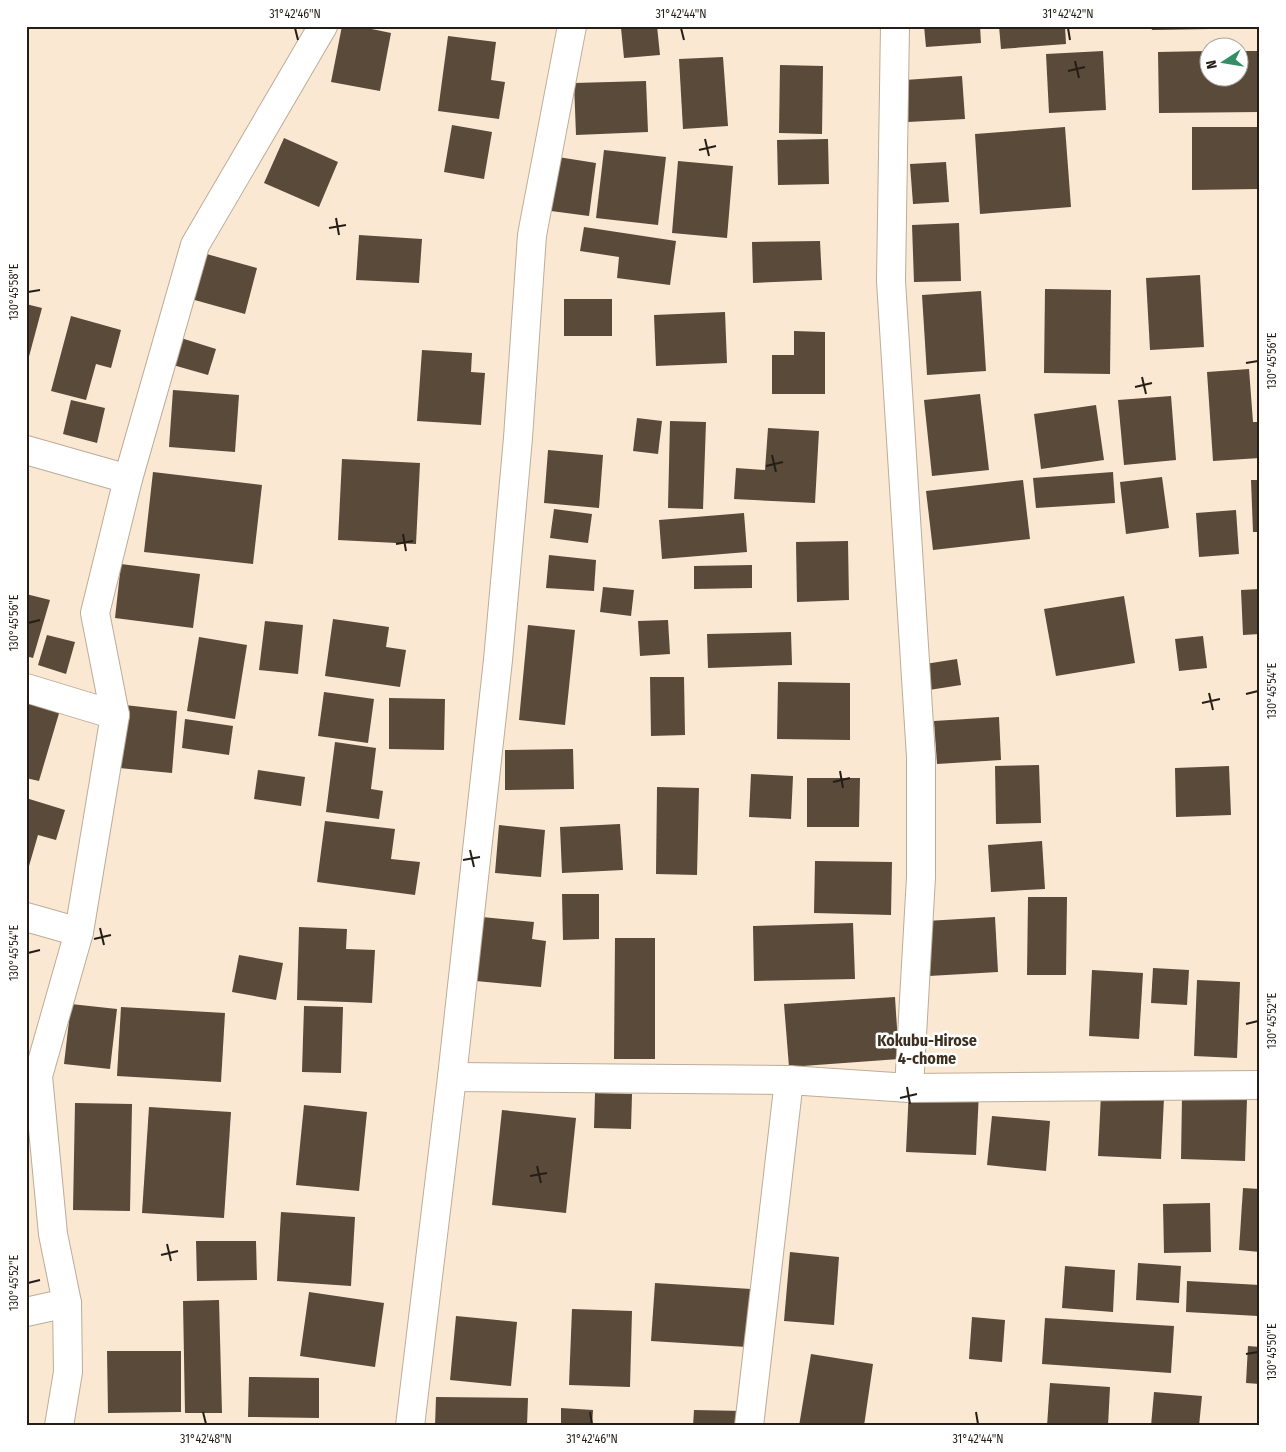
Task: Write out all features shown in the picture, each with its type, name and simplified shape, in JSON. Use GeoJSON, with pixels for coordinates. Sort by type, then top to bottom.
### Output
{"type":"FeatureCollection","features":[{"type":"Feature","properties":{"kind":"street"},"geometry":{"type":"LineString","coordinates":[[59,1426],[68,1372],[67,1303],[54,1234],[32,1077],[79,932],[115,715],[95,613],[128,479],[195,245],[322,26]]}},
{"type":"Feature","properties":{"kind":"street"},"geometry":{"type":"LineString","coordinates":[[410,1426],[452,1077],[498,660],[518,438],[532,235],[572,26]]}},
{"type":"Feature","properties":{"kind":"street"},"geometry":{"type":"LineString","coordinates":[[895,26],[891,281],[921,757],[921,877],[909,1088]]}},
{"type":"Feature","properties":{"kind":"street"},"geometry":{"type":"LineString","coordinates":[[26,450],[128,479]]}},
{"type":"Feature","properties":{"kind":"street"},"geometry":{"type":"LineString","coordinates":[[26,688],[115,715]]}},
{"type":"Feature","properties":{"kind":"street"},"geometry":{"type":"LineString","coordinates":[[26,917],[79,932]]}},
{"type":"Feature","properties":{"kind":"street"},"geometry":{"type":"LineString","coordinates":[[452,1077],[789,1080],[909,1088],[1260,1085]]}},
{"type":"Feature","properties":{"kind":"street"},"geometry":{"type":"LineString","coordinates":[[749,1426],[789,1080]]}},
{"type":"Feature","properties":{"kind":"street"},"geometry":{"type":"LineString","coordinates":[[26,1312],[67,1303]]}},
{"type":"Feature","properties":{"kind":"building"},"geometry":{"type":"Polygon","coordinates":[[[342,26],[357,26],[391,33],[380,91],[331,82],[342,26]]]}},
{"type":"Feature","properties":{"kind":"building"},"geometry":{"type":"Polygon","coordinates":[[[657,26],[660,55],[624,58],[621,28],[657,26]]]}},
{"type":"Feature","properties":{"kind":"building"},"geometry":{"type":"Polygon","coordinates":[[[924,26],[980,26],[981,43],[926,47],[924,26]]]}},
{"type":"Feature","properties":{"kind":"building"},"geometry":{"type":"Polygon","coordinates":[[[999,26],[1065,26],[1066,44],[1001,49],[999,26]]]}},
{"type":"Feature","properties":{"kind":"building"},"geometry":{"type":"Polygon","coordinates":[[[1151,26],[1210,26],[1210,29],[1152,30],[1151,26]]]}},
{"type":"Feature","properties":{"kind":"building"},"geometry":{"type":"Polygon","coordinates":[[[448,36],[496,42],[491,80],[505,82],[499,119],[438,111],[448,36]]]}},
{"type":"Feature","properties":{"kind":"building"},"geometry":{"type":"Polygon","coordinates":[[[1103,51],[1106,110],[1049,113],[1046,54],[1103,51]]]}},
{"type":"Feature","properties":{"kind":"building"},"geometry":{"type":"Polygon","coordinates":[[[1198,51],[1198,88],[1248,88],[1248,51],[1260,51],[1260,112],[1159,113],[1158,52],[1198,51]]]}},
{"type":"Feature","properties":{"kind":"building"},"geometry":{"type":"Polygon","coordinates":[[[723,57],[728,126],[683,129],[679,59],[723,57]]]}},
{"type":"Feature","properties":{"kind":"building"},"geometry":{"type":"Polygon","coordinates":[[[780,65],[823,66],[822,134],[779,133],[780,65]]]}},
{"type":"Feature","properties":{"kind":"building"},"geometry":{"type":"Polygon","coordinates":[[[962,76],[965,119],[908,122],[905,80],[962,76]]]}},
{"type":"Feature","properties":{"kind":"building"},"geometry":{"type":"Polygon","coordinates":[[[646,81],[648,132],[576,135],[574,83],[646,81]]]}},
{"type":"Feature","properties":{"kind":"building"},"geometry":{"type":"Polygon","coordinates":[[[452,125],[492,132],[484,179],[444,172],[452,125]]]}},
{"type":"Feature","properties":{"kind":"building"},"geometry":{"type":"Polygon","coordinates":[[[1065,127],[1071,207],[980,214],[975,134],[1065,127]]]}},
{"type":"Feature","properties":{"kind":"building"},"geometry":{"type":"Polygon","coordinates":[[[1192,127],[1257,127],[1258,189],[1192,190],[1192,127]]]}},
{"type":"Feature","properties":{"kind":"building"},"geometry":{"type":"Polygon","coordinates":[[[284,138],[338,162],[319,207],[264,183],[284,138]]]}},
{"type":"Feature","properties":{"kind":"building"},"geometry":{"type":"Polygon","coordinates":[[[828,139],[829,184],[778,185],[777,140],[828,139]]]}},
{"type":"Feature","properties":{"kind":"building"},"geometry":{"type":"Polygon","coordinates":[[[604,150],[666,157],[658,225],[596,218],[604,150]]]}},
{"type":"Feature","properties":{"kind":"building"},"geometry":{"type":"Polygon","coordinates":[[[558,157],[596,163],[589,216],[551,211],[558,157]]]}},
{"type":"Feature","properties":{"kind":"building"},"geometry":{"type":"Polygon","coordinates":[[[678,161],[733,166],[727,238],[672,233],[678,161]]]}},
{"type":"Feature","properties":{"kind":"building"},"geometry":{"type":"Polygon","coordinates":[[[946,162],[949,202],[913,204],[910,164],[946,162]]]}},
{"type":"Feature","properties":{"kind":"building"},"geometry":{"type":"Polygon","coordinates":[[[959,223],[961,281],[914,282],[912,225],[959,223]]]}},
{"type":"Feature","properties":{"kind":"building"},"geometry":{"type":"Polygon","coordinates":[[[584,227],[676,241],[670,285],[617,278],[619,257],[580,251],[584,227]]]}},
{"type":"Feature","properties":{"kind":"building"},"geometry":{"type":"Polygon","coordinates":[[[359,235],[422,239],[419,283],[356,280],[359,235]]]}},
{"type":"Feature","properties":{"kind":"building"},"geometry":{"type":"Polygon","coordinates":[[[820,241],[822,280],[753,283],[752,242],[820,241]]]}},
{"type":"Feature","properties":{"kind":"building"},"geometry":{"type":"Polygon","coordinates":[[[203,253],[257,268],[245,314],[191,299],[203,253]]]}},
{"type":"Feature","properties":{"kind":"building"},"geometry":{"type":"Polygon","coordinates":[[[1200,275],[1204,347],[1150,350],[1146,278],[1200,275]]]}},
{"type":"Feature","properties":{"kind":"building"},"geometry":{"type":"Polygon","coordinates":[[[1045,289],[1111,290],[1110,374],[1044,373],[1045,289]]]}},
{"type":"Feature","properties":{"kind":"building"},"geometry":{"type":"Polygon","coordinates":[[[981,291],[986,371],[927,375],[922,295],[981,291]]]}},
{"type":"Feature","properties":{"kind":"building"},"geometry":{"type":"Polygon","coordinates":[[[564,299],[612,299],[612,336],[564,336],[564,299]]]}},
{"type":"Feature","properties":{"kind":"building"},"geometry":{"type":"Polygon","coordinates":[[[26,304],[42,308],[27,364],[26,364],[26,304]]]}},
{"type":"Feature","properties":{"kind":"building"},"geometry":{"type":"Polygon","coordinates":[[[725,312],[727,363],[656,366],[654,315],[725,312]]]}},
{"type":"Feature","properties":{"kind":"building"},"geometry":{"type":"Polygon","coordinates":[[[71,316],[121,330],[111,368],[96,364],[86,400],[51,391],[71,316]]]}},
{"type":"Feature","properties":{"kind":"building"},"geometry":{"type":"Polygon","coordinates":[[[794,331],[825,332],[825,394],[772,394],[772,355],[794,355],[794,331]]]}},
{"type":"Feature","properties":{"kind":"building"},"geometry":{"type":"Polygon","coordinates":[[[181,338],[216,349],[208,375],[173,365],[181,338]]]}},
{"type":"Feature","properties":{"kind":"building"},"geometry":{"type":"Polygon","coordinates":[[[422,350],[472,353],[471,372],[485,373],[481,425],[417,421],[422,350]]]}},
{"type":"Feature","properties":{"kind":"building"},"geometry":{"type":"Polygon","coordinates":[[[1249,369],[1253,422],[1260,422],[1260,458],[1213,461],[1207,372],[1249,369]]]}},
{"type":"Feature","properties":{"kind":"building"},"geometry":{"type":"Polygon","coordinates":[[[173,390],[239,395],[235,452],[169,447],[173,390]]]}},
{"type":"Feature","properties":{"kind":"building"},"geometry":{"type":"Polygon","coordinates":[[[980,394],[989,470],[932,476],[924,400],[980,394]]]}},
{"type":"Feature","properties":{"kind":"building"},"geometry":{"type":"Polygon","coordinates":[[[1171,396],[1176,460],[1124,465],[1118,400],[1171,396]]]}},
{"type":"Feature","properties":{"kind":"building"},"geometry":{"type":"Polygon","coordinates":[[[71,400],[105,408],[97,443],[63,434],[71,400]]]}},
{"type":"Feature","properties":{"kind":"building"},"geometry":{"type":"Polygon","coordinates":[[[1096,405],[1104,460],[1041,469],[1034,414],[1096,405]]]}},
{"type":"Feature","properties":{"kind":"building"},"geometry":{"type":"Polygon","coordinates":[[[637,418],[662,421],[658,454],[633,451],[637,418]]]}},
{"type":"Feature","properties":{"kind":"building"},"geometry":{"type":"Polygon","coordinates":[[[670,421],[706,422],[703,509],[668,508],[670,421]]]}},
{"type":"Feature","properties":{"kind":"building"},"geometry":{"type":"Polygon","coordinates":[[[768,428],[819,431],[815,503],[734,499],[736,468],[765,470],[768,428]]]}},
{"type":"Feature","properties":{"kind":"building"},"geometry":{"type":"Polygon","coordinates":[[[548,450],[603,455],[599,508],[544,503],[548,450]]]}},
{"type":"Feature","properties":{"kind":"building"},"geometry":{"type":"Polygon","coordinates":[[[342,459],[420,463],[416,544],[338,540],[342,459]]]}},
{"type":"Feature","properties":{"kind":"building"},"geometry":{"type":"Polygon","coordinates":[[[153,472],[262,485],[253,564],[144,552],[153,472]]]}},
{"type":"Feature","properties":{"kind":"building"},"geometry":{"type":"Polygon","coordinates":[[[1113,472],[1115,503],[1036,508],[1033,478],[1113,472]]]}},
{"type":"Feature","properties":{"kind":"building"},"geometry":{"type":"Polygon","coordinates":[[[1162,477],[1169,528],[1126,534],[1120,482],[1162,477]]]}},
{"type":"Feature","properties":{"kind":"building"},"geometry":{"type":"Polygon","coordinates":[[[1023,480],[1030,539],[933,550],[926,491],[1023,480]]]}},
{"type":"Feature","properties":{"kind":"building"},"geometry":{"type":"Polygon","coordinates":[[[1251,480],[1260,480],[1260,532],[1253,532],[1251,480]]]}},
{"type":"Feature","properties":{"kind":"building"},"geometry":{"type":"Polygon","coordinates":[[[554,509],[592,514],[588,543],[550,538],[554,509]]]}},
{"type":"Feature","properties":{"kind":"building"},"geometry":{"type":"Polygon","coordinates":[[[1236,510],[1239,554],[1199,557],[1196,513],[1236,510]]]}},
{"type":"Feature","properties":{"kind":"building"},"geometry":{"type":"Polygon","coordinates":[[[744,513],[747,552],[662,559],[659,520],[744,513]]]}},
{"type":"Feature","properties":{"kind":"building"},"geometry":{"type":"Polygon","coordinates":[[[848,541],[849,600],[797,602],[796,542],[848,541]]]}},
{"type":"Feature","properties":{"kind":"building"},"geometry":{"type":"Polygon","coordinates":[[[549,555],[596,560],[594,591],[546,588],[549,555]]]}},
{"type":"Feature","properties":{"kind":"building"},"geometry":{"type":"Polygon","coordinates":[[[121,564],[200,574],[193,628],[115,618],[121,564]]]}},
{"type":"Feature","properties":{"kind":"building"},"geometry":{"type":"Polygon","coordinates":[[[752,565],[752,588],[694,589],[694,566],[752,565]]]}},
{"type":"Feature","properties":{"kind":"building"},"geometry":{"type":"Polygon","coordinates":[[[603,587],[634,590],[631,616],[600,612],[603,587]]]}},
{"type":"Feature","properties":{"kind":"building"},"geometry":{"type":"Polygon","coordinates":[[[1260,589],[1260,634],[1243,635],[1241,590],[1260,589]]]}},
{"type":"Feature","properties":{"kind":"building"},"geometry":{"type":"Polygon","coordinates":[[[26,594],[50,600],[33,658],[26,656],[26,594]]]}},
{"type":"Feature","properties":{"kind":"building"},"geometry":{"type":"Polygon","coordinates":[[[1124,596],[1135,663],[1056,676],[1044,609],[1124,596]]]}},
{"type":"Feature","properties":{"kind":"building"},"geometry":{"type":"Polygon","coordinates":[[[333,619],[389,627],[386,647],[406,650],[400,687],[325,676],[333,619]]]}},
{"type":"Feature","properties":{"kind":"building"},"geometry":{"type":"Polygon","coordinates":[[[668,620],[670,654],[640,656],[638,621],[668,620]]]}},
{"type":"Feature","properties":{"kind":"building"},"geometry":{"type":"Polygon","coordinates":[[[265,621],[303,625],[298,674],[259,670],[265,621]]]}},
{"type":"Feature","properties":{"kind":"building"},"geometry":{"type":"Polygon","coordinates":[[[528,625],[575,630],[565,725],[519,720],[528,625]]]}},
{"type":"Feature","properties":{"kind":"building"},"geometry":{"type":"Polygon","coordinates":[[[791,632],[792,665],[708,668],[707,634],[791,632]]]}},
{"type":"Feature","properties":{"kind":"building"},"geometry":{"type":"Polygon","coordinates":[[[47,635],[75,642],[66,674],[38,665],[47,635]]]}},
{"type":"Feature","properties":{"kind":"building"},"geometry":{"type":"Polygon","coordinates":[[[1203,636],[1207,668],[1179,671],[1175,639],[1203,636]]]}},
{"type":"Feature","properties":{"kind":"building"},"geometry":{"type":"Polygon","coordinates":[[[199,637],[247,645],[235,719],[187,711],[199,637]]]}},
{"type":"Feature","properties":{"kind":"building"},"geometry":{"type":"Polygon","coordinates":[[[957,659],[961,685],[929,690],[925,664],[957,659]]]}},
{"type":"Feature","properties":{"kind":"building"},"geometry":{"type":"Polygon","coordinates":[[[650,677],[684,677],[685,735],[651,736],[650,677]]]}},
{"type":"Feature","properties":{"kind":"building"},"geometry":{"type":"Polygon","coordinates":[[[778,682],[850,683],[850,740],[777,739],[778,682]]]}},
{"type":"Feature","properties":{"kind":"building"},"geometry":{"type":"Polygon","coordinates":[[[324,692],[374,699],[368,743],[318,736],[324,692]]]}},
{"type":"Feature","properties":{"kind":"building"},"geometry":{"type":"Polygon","coordinates":[[[389,698],[445,699],[444,750],[389,749],[389,698]]]}},
{"type":"Feature","properties":{"kind":"building"},"geometry":{"type":"Polygon","coordinates":[[[26,701],[60,710],[39,781],[26,778],[26,701]]]}},
{"type":"Feature","properties":{"kind":"building"},"geometry":{"type":"Polygon","coordinates":[[[125,705],[177,711],[172,773],[119,768],[125,705]]]}},
{"type":"Feature","properties":{"kind":"building"},"geometry":{"type":"Polygon","coordinates":[[[999,717],[1001,760],[937,764],[934,721],[999,717]]]}},
{"type":"Feature","properties":{"kind":"building"},"geometry":{"type":"Polygon","coordinates":[[[185,719],[233,726],[229,755],[182,748],[185,719]]]}},
{"type":"Feature","properties":{"kind":"building"},"geometry":{"type":"Polygon","coordinates":[[[335,742],[376,748],[371,789],[383,791],[379,819],[326,812],[335,742]]]}},
{"type":"Feature","properties":{"kind":"building"},"geometry":{"type":"Polygon","coordinates":[[[573,749],[574,789],[505,790],[505,750],[573,749]]]}},
{"type":"Feature","properties":{"kind":"building"},"geometry":{"type":"Polygon","coordinates":[[[1039,765],[1041,823],[996,824],[995,766],[1039,765]]]}},
{"type":"Feature","properties":{"kind":"building"},"geometry":{"type":"Polygon","coordinates":[[[1229,766],[1231,815],[1176,817],[1175,768],[1229,766]]]}},
{"type":"Feature","properties":{"kind":"building"},"geometry":{"type":"Polygon","coordinates":[[[258,770],[305,777],[301,806],[254,799],[258,770]]]}},
{"type":"Feature","properties":{"kind":"building"},"geometry":{"type":"Polygon","coordinates":[[[751,774],[793,776],[791,819],[749,817],[751,774]]]}},
{"type":"Feature","properties":{"kind":"building"},"geometry":{"type":"Polygon","coordinates":[[[807,778],[860,778],[859,827],[807,827],[807,778]]]}},
{"type":"Feature","properties":{"kind":"building"},"geometry":{"type":"Polygon","coordinates":[[[657,787],[699,788],[697,875],[656,874],[657,787]]]}},
{"type":"Feature","properties":{"kind":"building"},"geometry":{"type":"Polygon","coordinates":[[[26,798],[65,810],[56,840],[38,835],[27,873],[26,798]]]}},
{"type":"Feature","properties":{"kind":"building"},"geometry":{"type":"Polygon","coordinates":[[[325,821],[395,829],[391,859],[420,862],[415,895],[317,882],[325,821]]]}},
{"type":"Feature","properties":{"kind":"building"},"geometry":{"type":"Polygon","coordinates":[[[620,824],[623,870],[562,873],[560,827],[620,824]]]}},
{"type":"Feature","properties":{"kind":"building"},"geometry":{"type":"Polygon","coordinates":[[[499,825],[545,830],[541,877],[495,873],[499,825]]]}},
{"type":"Feature","properties":{"kind":"building"},"geometry":{"type":"Polygon","coordinates":[[[1042,841],[1045,889],[991,892],[988,845],[1042,841]]]}},
{"type":"Feature","properties":{"kind":"building"},"geometry":{"type":"Polygon","coordinates":[[[815,861],[892,862],[891,915],[814,913],[815,861]]]}},
{"type":"Feature","properties":{"kind":"building"},"geometry":{"type":"Polygon","coordinates":[[[562,894],[599,894],[599,939],[563,940],[562,894]]]}},
{"type":"Feature","properties":{"kind":"building"},"geometry":{"type":"Polygon","coordinates":[[[1028,897],[1067,897],[1066,975],[1027,975],[1028,897]]]}},
{"type":"Feature","properties":{"kind":"building"},"geometry":{"type":"Polygon","coordinates":[[[482,917],[534,922],[532,939],[546,941],[541,987],[476,981],[482,917]]]}},
{"type":"Feature","properties":{"kind":"building"},"geometry":{"type":"Polygon","coordinates":[[[995,917],[998,972],[929,976],[926,921],[995,917]]]}},
{"type":"Feature","properties":{"kind":"building"},"geometry":{"type":"Polygon","coordinates":[[[853,923],[855,979],[754,981],[753,926],[853,923]]]}},
{"type":"Feature","properties":{"kind":"building"},"geometry":{"type":"Polygon","coordinates":[[[299,927],[347,929],[346,949],[375,950],[372,1003],[297,1000],[299,927]]]}},
{"type":"Feature","properties":{"kind":"building"},"geometry":{"type":"Polygon","coordinates":[[[615,938],[655,938],[655,1059],[614,1059],[615,938]]]}},
{"type":"Feature","properties":{"kind":"building"},"geometry":{"type":"Polygon","coordinates":[[[239,955],[283,963],[276,1000],[232,992],[239,955]]]}},
{"type":"Feature","properties":{"kind":"building"},"geometry":{"type":"Polygon","coordinates":[[[1153,968],[1189,970],[1187,1005],[1151,1003],[1153,968]]]}},
{"type":"Feature","properties":{"kind":"building"},"geometry":{"type":"Polygon","coordinates":[[[1092,970],[1143,973],[1139,1039],[1089,1036],[1092,970]]]}},
{"type":"Feature","properties":{"kind":"building"},"geometry":{"type":"Polygon","coordinates":[[[1197,980],[1240,982],[1237,1058],[1194,1056],[1197,980]]]}},
{"type":"Feature","properties":{"kind":"building"},"geometry":{"type":"Polygon","coordinates":[[[895,997],[899,1059],[789,1067],[784,1004],[895,997]]]}},
{"type":"Feature","properties":{"kind":"building"},"geometry":{"type":"Polygon","coordinates":[[[71,1004],[117,1009],[110,1069],[64,1064],[71,1004]]]}},
{"type":"Feature","properties":{"kind":"building"},"geometry":{"type":"Polygon","coordinates":[[[304,1006],[343,1007],[341,1073],[302,1072],[304,1006]]]}},
{"type":"Feature","properties":{"kind":"building"},"geometry":{"type":"Polygon","coordinates":[[[121,1007],[225,1013],[221,1082],[117,1076],[121,1007]]]}},
{"type":"Feature","properties":{"kind":"building"},"geometry":{"type":"Polygon","coordinates":[[[909,1088],[979,1091],[976,1155],[906,1152],[909,1088]]]}},
{"type":"Feature","properties":{"kind":"building"},"geometry":{"type":"Polygon","coordinates":[[[595,1093],[632,1094],[631,1129],[594,1128],[595,1093]]]}},
{"type":"Feature","properties":{"kind":"building"},"geometry":{"type":"Polygon","coordinates":[[[1101,1094],[1164,1098],[1161,1159],[1098,1156],[1101,1094]]]}},
{"type":"Feature","properties":{"kind":"building"},"geometry":{"type":"Polygon","coordinates":[[[1182,1097],[1247,1099],[1245,1161],[1181,1159],[1182,1097]]]}},
{"type":"Feature","properties":{"kind":"building"},"geometry":{"type":"Polygon","coordinates":[[[75,1103],[132,1104],[130,1211],[73,1210],[75,1103]]]}},
{"type":"Feature","properties":{"kind":"building"},"geometry":{"type":"Polygon","coordinates":[[[304,1105],[367,1112],[359,1191],[296,1185],[304,1105]]]}},
{"type":"Feature","properties":{"kind":"building"},"geometry":{"type":"Polygon","coordinates":[[[149,1107],[231,1112],[224,1218],[142,1213],[149,1107]]]}},
{"type":"Feature","properties":{"kind":"building"},"geometry":{"type":"Polygon","coordinates":[[[502,1110],[576,1118],[566,1213],[492,1205],[502,1110]]]}},
{"type":"Feature","properties":{"kind":"building"},"geometry":{"type":"Polygon","coordinates":[[[992,1116],[1050,1121],[1046,1171],[987,1165],[992,1116]]]}},
{"type":"Feature","properties":{"kind":"building"},"geometry":{"type":"Polygon","coordinates":[[[1243,1188],[1260,1189],[1260,1252],[1239,1250],[1243,1188]]]}},
{"type":"Feature","properties":{"kind":"building"},"geometry":{"type":"Polygon","coordinates":[[[1210,1203],[1211,1252],[1164,1253],[1163,1204],[1210,1203]]]}},
{"type":"Feature","properties":{"kind":"building"},"geometry":{"type":"Polygon","coordinates":[[[281,1212],[355,1217],[351,1286],[277,1281],[281,1212]]]}},
{"type":"Feature","properties":{"kind":"building"},"geometry":{"type":"Polygon","coordinates":[[[196,1241],[256,1241],[257,1280],[197,1281],[196,1241]]]}},
{"type":"Feature","properties":{"kind":"building"},"geometry":{"type":"Polygon","coordinates":[[[790,1252],[839,1257],[834,1325],[784,1321],[790,1252]]]}},
{"type":"Feature","properties":{"kind":"building"},"geometry":{"type":"Polygon","coordinates":[[[1138,1263],[1181,1266],[1179,1303],[1136,1300],[1138,1263]]]}},
{"type":"Feature","properties":{"kind":"building"},"geometry":{"type":"Polygon","coordinates":[[[1065,1266],[1115,1270],[1113,1312],[1062,1308],[1065,1266]]]}},
{"type":"Feature","properties":{"kind":"building"},"geometry":{"type":"Polygon","coordinates":[[[1187,1281],[1260,1285],[1258,1316],[1186,1312],[1187,1281]]]}},
{"type":"Feature","properties":{"kind":"building"},"geometry":{"type":"Polygon","coordinates":[[[655,1283],[751,1289],[747,1347],[651,1341],[655,1283]]]}},
{"type":"Feature","properties":{"kind":"building"},"geometry":{"type":"Polygon","coordinates":[[[309,1292],[384,1303],[375,1367],[300,1356],[309,1292]]]}},
{"type":"Feature","properties":{"kind":"building"},"geometry":{"type":"Polygon","coordinates":[[[219,1300],[222,1413],[185,1413],[183,1301],[219,1300]]]}},
{"type":"Feature","properties":{"kind":"building"},"geometry":{"type":"Polygon","coordinates":[[[572,1309],[632,1311],[630,1387],[569,1385],[572,1309]]]}},
{"type":"Feature","properties":{"kind":"building"},"geometry":{"type":"Polygon","coordinates":[[[456,1316],[517,1322],[511,1386],[450,1380],[456,1316]]]}},
{"type":"Feature","properties":{"kind":"building"},"geometry":{"type":"Polygon","coordinates":[[[972,1317],[1005,1320],[1002,1362],[969,1359],[972,1317]]]}},
{"type":"Feature","properties":{"kind":"building"},"geometry":{"type":"Polygon","coordinates":[[[1045,1318],[1174,1326],[1171,1373],[1042,1364],[1045,1318]]]}},
{"type":"Feature","properties":{"kind":"building"},"geometry":{"type":"Polygon","coordinates":[[[1248,1346],[1260,1347],[1260,1384],[1246,1383],[1248,1346]]]}},
{"type":"Feature","properties":{"kind":"building"},"geometry":{"type":"Polygon","coordinates":[[[107,1351],[181,1351],[181,1412],[108,1413],[107,1351]]]}},
{"type":"Feature","properties":{"kind":"building"},"geometry":{"type":"Polygon","coordinates":[[[811,1354],[873,1364],[864,1426],[799,1426],[811,1354]]]}},
{"type":"Feature","properties":{"kind":"building"},"geometry":{"type":"Polygon","coordinates":[[[249,1377],[319,1378],[319,1418],[248,1417],[249,1377]]]}},
{"type":"Feature","properties":{"kind":"building"},"geometry":{"type":"Polygon","coordinates":[[[1050,1383],[1110,1387],[1108,1426],[1047,1426],[1050,1383]]]}},
{"type":"Feature","properties":{"kind":"building"},"geometry":{"type":"Polygon","coordinates":[[[1154,1392],[1202,1396],[1199,1426],[1151,1426],[1154,1392]]]}},
{"type":"Feature","properties":{"kind":"building"},"geometry":{"type":"Polygon","coordinates":[[[436,1397],[528,1398],[527,1426],[435,1426],[436,1397]]]}},
{"type":"Feature","properties":{"kind":"building"},"geometry":{"type":"Polygon","coordinates":[[[561,1408],[593,1410],[592,1426],[561,1426],[561,1408]]]}},
{"type":"Feature","properties":{"kind":"building"},"geometry":{"type":"Polygon","coordinates":[[[694,1410],[743,1411],[742,1426],[693,1426],[694,1410]]]}},
{"type":"Feature","properties":{"kind":"district","name":"Kokubu-Hirose 4-chome"},"geometry":{"type":"Point","coordinates":[927,1049]}}]}
